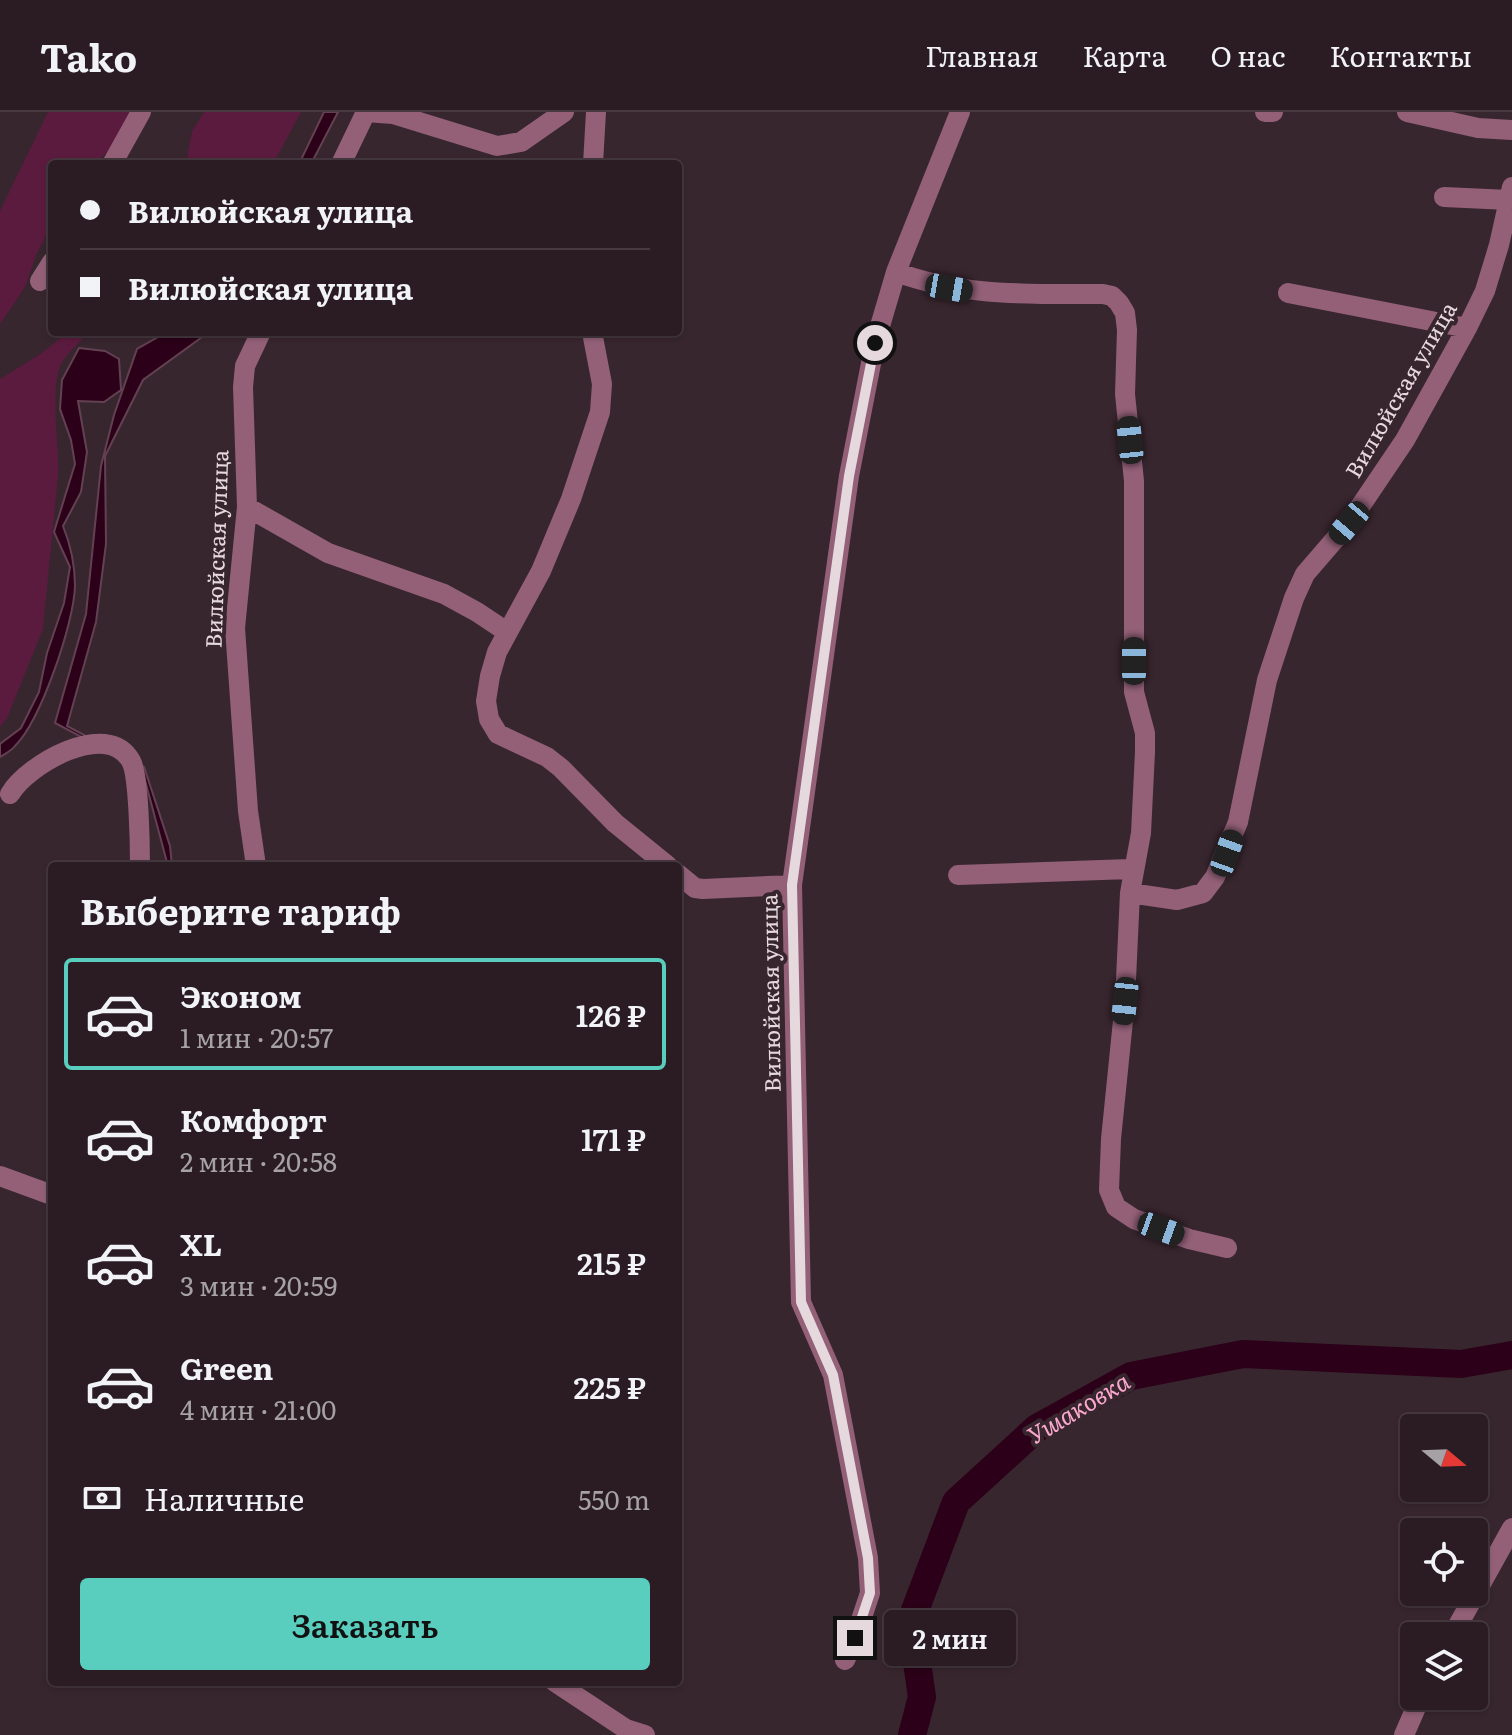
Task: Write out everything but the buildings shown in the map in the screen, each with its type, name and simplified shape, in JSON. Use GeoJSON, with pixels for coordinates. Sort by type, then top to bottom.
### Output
{"type":"FeatureCollection","features":[{"type":"Feature","properties":{"kind":"street"},"geometry":{"type":"LineString","coordinates":[[114,160],[141,112]]}},
{"type":"Feature","properties":{"kind":"street"},"geometry":{"type":"LineString","coordinates":[[343,160],[366,112],[393,114],[497,146],[521,142],[564,112]]}},
{"type":"Feature","properties":{"kind":"street"},"geometry":{"type":"LineString","coordinates":[[593,160],[596,112]]}},
{"type":"Feature","properties":{"kind":"street","name":"Вилюйская улица"},"geometry":{"type":"LineString","coordinates":[[845,1660],[870,1593],[869,1570],[833,1375],[801,1302],[792,885],[851,463],[875,343],[896,272],[960,112]]}},
{"type":"Feature","properties":{"kind":"street"},"geometry":{"type":"LineString","coordinates":[[1265,112],[1273,112]]}},
{"type":"Feature","properties":{"kind":"street"},"geometry":{"type":"LineString","coordinates":[[1407,112],[1478,128],[1512,130]]}},
{"type":"Feature","properties":{"kind":"street"},"geometry":{"type":"LineString","coordinates":[[1444,197],[1510,194]]}},
{"type":"Feature","properties":{"kind":"street","name":"Вилюйская улица"},"geometry":{"type":"LineString","coordinates":[[1130,893],[1177,900],[1203,893],[1215,877],[1238,822],[1267,680],[1294,598],[1305,574],[1349,523],[1405,440],[1467,328],[1485,291],[1510,194]]}},
{"type":"Feature","properties":{"kind":"street"},"geometry":{"type":"LineString","coordinates":[[40,281],[48,268]]}},
{"type":"Feature","properties":{"kind":"street"},"geometry":{"type":"LineString","coordinates":[[896,272],[926,283],[973,292],[1103,294],[1112,296],[1125,313],[1125,394],[1134,481],[1134,692],[1145,733],[1145,752],[1141,833],[1130,893],[1125,1001],[1109,1190],[1116,1207],[1134,1219],[1189,1239],[1227,1248]]}},
{"type":"Feature","properties":{"kind":"street"},"geometry":{"type":"LineString","coordinates":[[1288,293],[1467,328]]}},
{"type":"Feature","properties":{"kind":"street","name":"Вилюйская улица"},"geometry":{"type":"LineString","coordinates":[[255,862],[248,811],[235,628],[247,507],[243,387],[245,366],[259,336]]}},
{"type":"Feature","properties":{"kind":"street"},"geometry":{"type":"LineString","coordinates":[[593,336],[602,384],[600,412],[571,499],[547,557],[507,632],[490,676],[486,701],[493,728],[498,734],[547,757],[615,823],[663,862]]}},
{"type":"Feature","properties":{"kind":"street"},"geometry":{"type":"LineString","coordinates":[[247,507],[328,553],[444,594],[507,632]]}},
{"type":"Feature","properties":{"kind":"street"},"geometry":{"type":"LineString","coordinates":[[10,794],[31,770],[55,756],[90,744],[119,749],[132,762],[140,831],[140,862]]}},
{"type":"Feature","properties":{"kind":"street"},"geometry":{"type":"LineString","coordinates":[[958,875],[1130,869],[1135,866]]}},
{"type":"Feature","properties":{"kind":"street"},"geometry":{"type":"LineString","coordinates":[[682,877],[695,888],[703,889],[792,885]]}},
{"type":"Feature","properties":{"kind":"street"},"geometry":{"type":"LineString","coordinates":[[0,1176],[48,1194]]}},
{"type":"Feature","properties":{"kind":"street"},"geometry":{"type":"LineString","coordinates":[[1460,1622],[1512,1528]]}},
{"type":"Feature","properties":{"kind":"street"},"geometry":{"type":"LineString","coordinates":[[561,1686],[632,1733]]}},
{"type":"Feature","properties":{"kind":"street"},"geometry":{"type":"LineString","coordinates":[[1404,1735],[1415,1710]]}},
{"type":"Feature","properties":{"kind":"shaded area"},"geometry":{"type":"Polygon","coordinates":[[[48,112],[133,112],[121,140],[98,160],[48,160],[48,232],[25,287],[0,324],[0,211],[48,112]]]}},
{"type":"Feature","properties":{"kind":"shaded area"},"geometry":{"type":"Polygon","coordinates":[[[204,112],[301,112],[275,160],[187,160],[192,131],[204,112]]]}},
{"type":"Feature","properties":{"kind":"shaded area"},"geometry":{"type":"Polygon","coordinates":[[[324,112],[338,112],[313,160],[301,160],[324,112]]]}},
{"type":"Feature","properties":{"kind":"shaded area"},"geometry":{"type":"Polygon","coordinates":[[[63,336],[85,336],[63,361],[56,384],[58,475],[43,629],[7,718],[0,727],[0,379],[63,336]]]}},
{"type":"Feature","properties":{"kind":"shaded area"},"geometry":{"type":"Polygon","coordinates":[[[85,336],[126,336],[123,338],[85,336]]]}},
{"type":"Feature","properties":{"kind":"shaded area"},"geometry":{"type":"Polygon","coordinates":[[[160,336],[204,336],[143,380],[105,456],[106,544],[96,622],[67,726],[144,767],[170,846],[172,862],[167,862],[142,769],[55,723],[86,614],[101,466],[114,415],[137,349],[160,336]]]}},
{"type":"Feature","properties":{"kind":"shaded area"},"geometry":{"type":"Polygon","coordinates":[[[79,348],[105,351],[119,359],[121,390],[104,402],[78,401],[87,452],[81,492],[63,526],[75,578],[69,623],[35,715],[15,746],[0,757],[0,744],[21,728],[39,692],[47,653],[64,603],[70,567],[54,532],[75,464],[71,440],[60,409],[62,380],[79,348]]]}},
{"type":"Feature","properties":{"kind":"waterway","name":"Ушаковка"},"geometry":{"type":"LineString","coordinates":[[912,1735],[922,1697],[911,1621],[956,1502],[1037,1428],[1131,1376],[1243,1354],[1461,1364],[1512,1355]]}},
{"type":"Feature","properties":{"kind":"route"},"geometry":{"type":"LineString","coordinates":[[855,1638],[870,1593],[868,1558],[833,1375],[801,1302],[792,885],[849,476],[875,343]]}}]}
